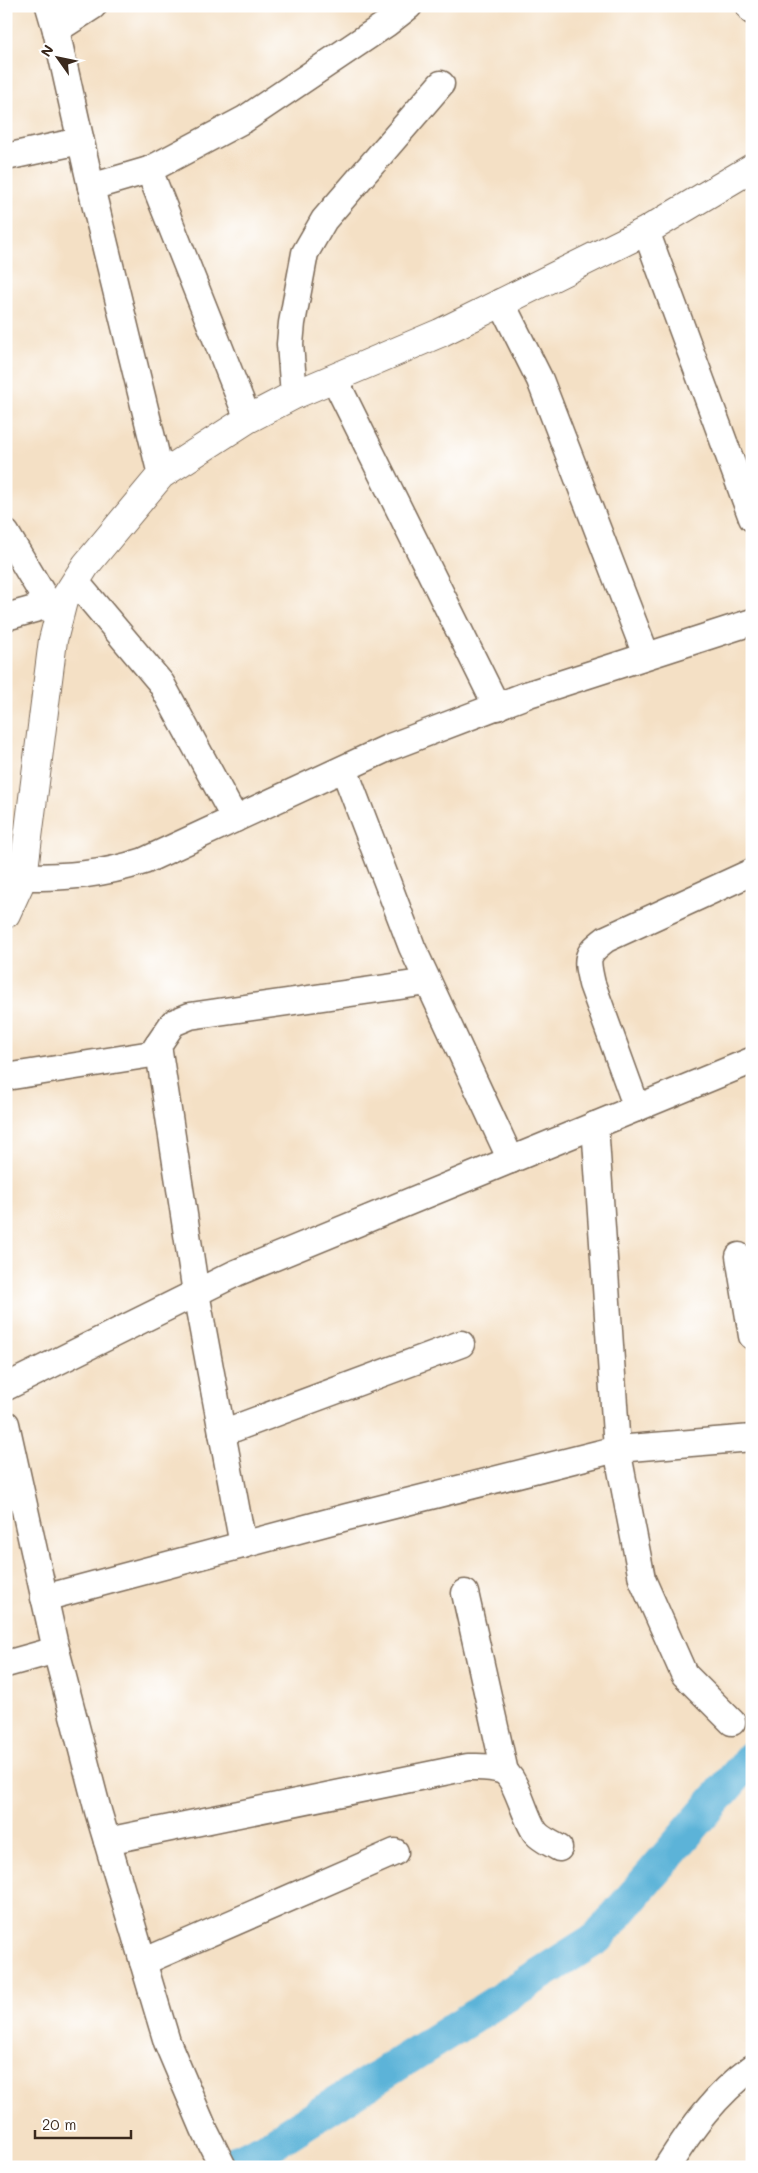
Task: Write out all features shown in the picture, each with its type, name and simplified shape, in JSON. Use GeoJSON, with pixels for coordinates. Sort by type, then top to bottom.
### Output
{"type":"FeatureCollection","features":[{"type":"Feature","properties":{"kind":"street"},"geometry":{"type":"LineString","coordinates":[[93,6],[52,18],[90,187],[161,474]]}},
{"type":"Feature","properties":{"kind":"street"},"geometry":{"type":"LineString","coordinates":[[90,187],[149,170],[245,119],[386,24],[409,6]]}},
{"type":"Feature","properties":{"kind":"street"},"geometry":{"type":"LineString","coordinates":[[749,6],[752,11]]}},
{"type":"Feature","properties":{"kind":"street"},"geometry":{"type":"LineString","coordinates":[[294,394],[290,344],[291,330],[305,253],[311,240],[324,220],[441,84]]}},
{"type":"Feature","properties":{"kind":"street"},"geometry":{"type":"LineString","coordinates":[[6,157],[80,141]]}},
{"type":"Feature","properties":{"kind":"street"},"geometry":{"type":"LineString","coordinates":[[6,914],[23,877],[53,640],[62,596],[161,474],[248,419],[294,394],[440,333],[646,231],[752,168]]}},
{"type":"Feature","properties":{"kind":"street"},"geometry":{"type":"LineString","coordinates":[[149,170],[248,419]]}},
{"type":"Feature","properties":{"kind":"street"},"geometry":{"type":"LineString","coordinates":[[646,231],[752,518]]}},
{"type":"Feature","properties":{"kind":"street"},"geometry":{"type":"LineString","coordinates":[[501,302],[540,380],[646,655]]}},
{"type":"Feature","properties":{"kind":"street"},"geometry":{"type":"LineString","coordinates":[[334,378],[496,707]]}},
{"type":"Feature","properties":{"kind":"street"},"geometry":{"type":"LineString","coordinates":[[6,534],[62,596],[161,683],[235,819]]}},
{"type":"Feature","properties":{"kind":"street"},"geometry":{"type":"LineString","coordinates":[[6,616],[62,596]]}},
{"type":"Feature","properties":{"kind":"street"},"geometry":{"type":"LineString","coordinates":[[23,877],[73,877],[121,869],[144,861],[390,747],[496,707],[646,655],[752,622]]}},
{"type":"Feature","properties":{"kind":"street"},"geometry":{"type":"LineString","coordinates":[[344,768],[412,947],[511,1160]]}},
{"type":"Feature","properties":{"kind":"street"},"geometry":{"type":"LineString","coordinates":[[637,1108],[592,984],[588,964],[591,951],[606,939],[752,872]]}},
{"type":"Feature","properties":{"kind":"street"},"geometry":{"type":"LineString","coordinates":[[6,1077],[152,1054],[173,1023],[190,1016],[428,982]]}},
{"type":"Feature","properties":{"kind":"street"},"geometry":{"type":"LineString","coordinates":[[158,1045],[196,1293],[243,1545]]}},
{"type":"Feature","properties":{"kind":"street"},"geometry":{"type":"LineString","coordinates":[[6,1387],[236,1273],[751,1061]]}},
{"type":"Feature","properties":{"kind":"street"},"geometry":{"type":"LineString","coordinates":[[595,1125],[617,1449],[642,1579],[657,1617],[684,1674],[732,1722]]}},
{"type":"Feature","properties":{"kind":"street"},"geometry":{"type":"LineString","coordinates":[[739,1256],[752,1336]]}},
{"type":"Feature","properties":{"kind":"street"},"geometry":{"type":"LineString","coordinates":[[222,1433],[461,1344]]}},
{"type":"Feature","properties":{"kind":"street"},"geometry":{"type":"LineString","coordinates":[[6,1424],[10,1460],[56,1650],[107,1841],[167,2042],[204,2129],[223,2167]]}},
{"type":"Feature","properties":{"kind":"street"},"geometry":{"type":"LineString","coordinates":[[44,1598],[617,1449],[752,1438]]}},
{"type":"Feature","properties":{"kind":"street"},"geometry":{"type":"LineString","coordinates":[[464,1592],[504,1772],[512,1782],[535,1832],[542,1839],[559,1848]]}},
{"type":"Feature","properties":{"kind":"street"},"geometry":{"type":"LineString","coordinates":[[6,1664],[56,1650]]}},
{"type":"Feature","properties":{"kind":"street"},"geometry":{"type":"LineString","coordinates":[[107,1841],[468,1768],[490,1767],[504,1772]]}},
{"type":"Feature","properties":{"kind":"street"},"geometry":{"type":"LineString","coordinates":[[143,1962],[395,1852]]}},
{"type":"Feature","properties":{"kind":"street"},"geometry":{"type":"LineString","coordinates":[[667,2167],[693,2126],[714,2101],[752,2068]]}},
{"type":"Feature","properties":{"kind":"waterway"},"geometry":{"type":"LineString","coordinates":[[225,2167],[264,2149],[597,1938],[752,1757]]}}]}
